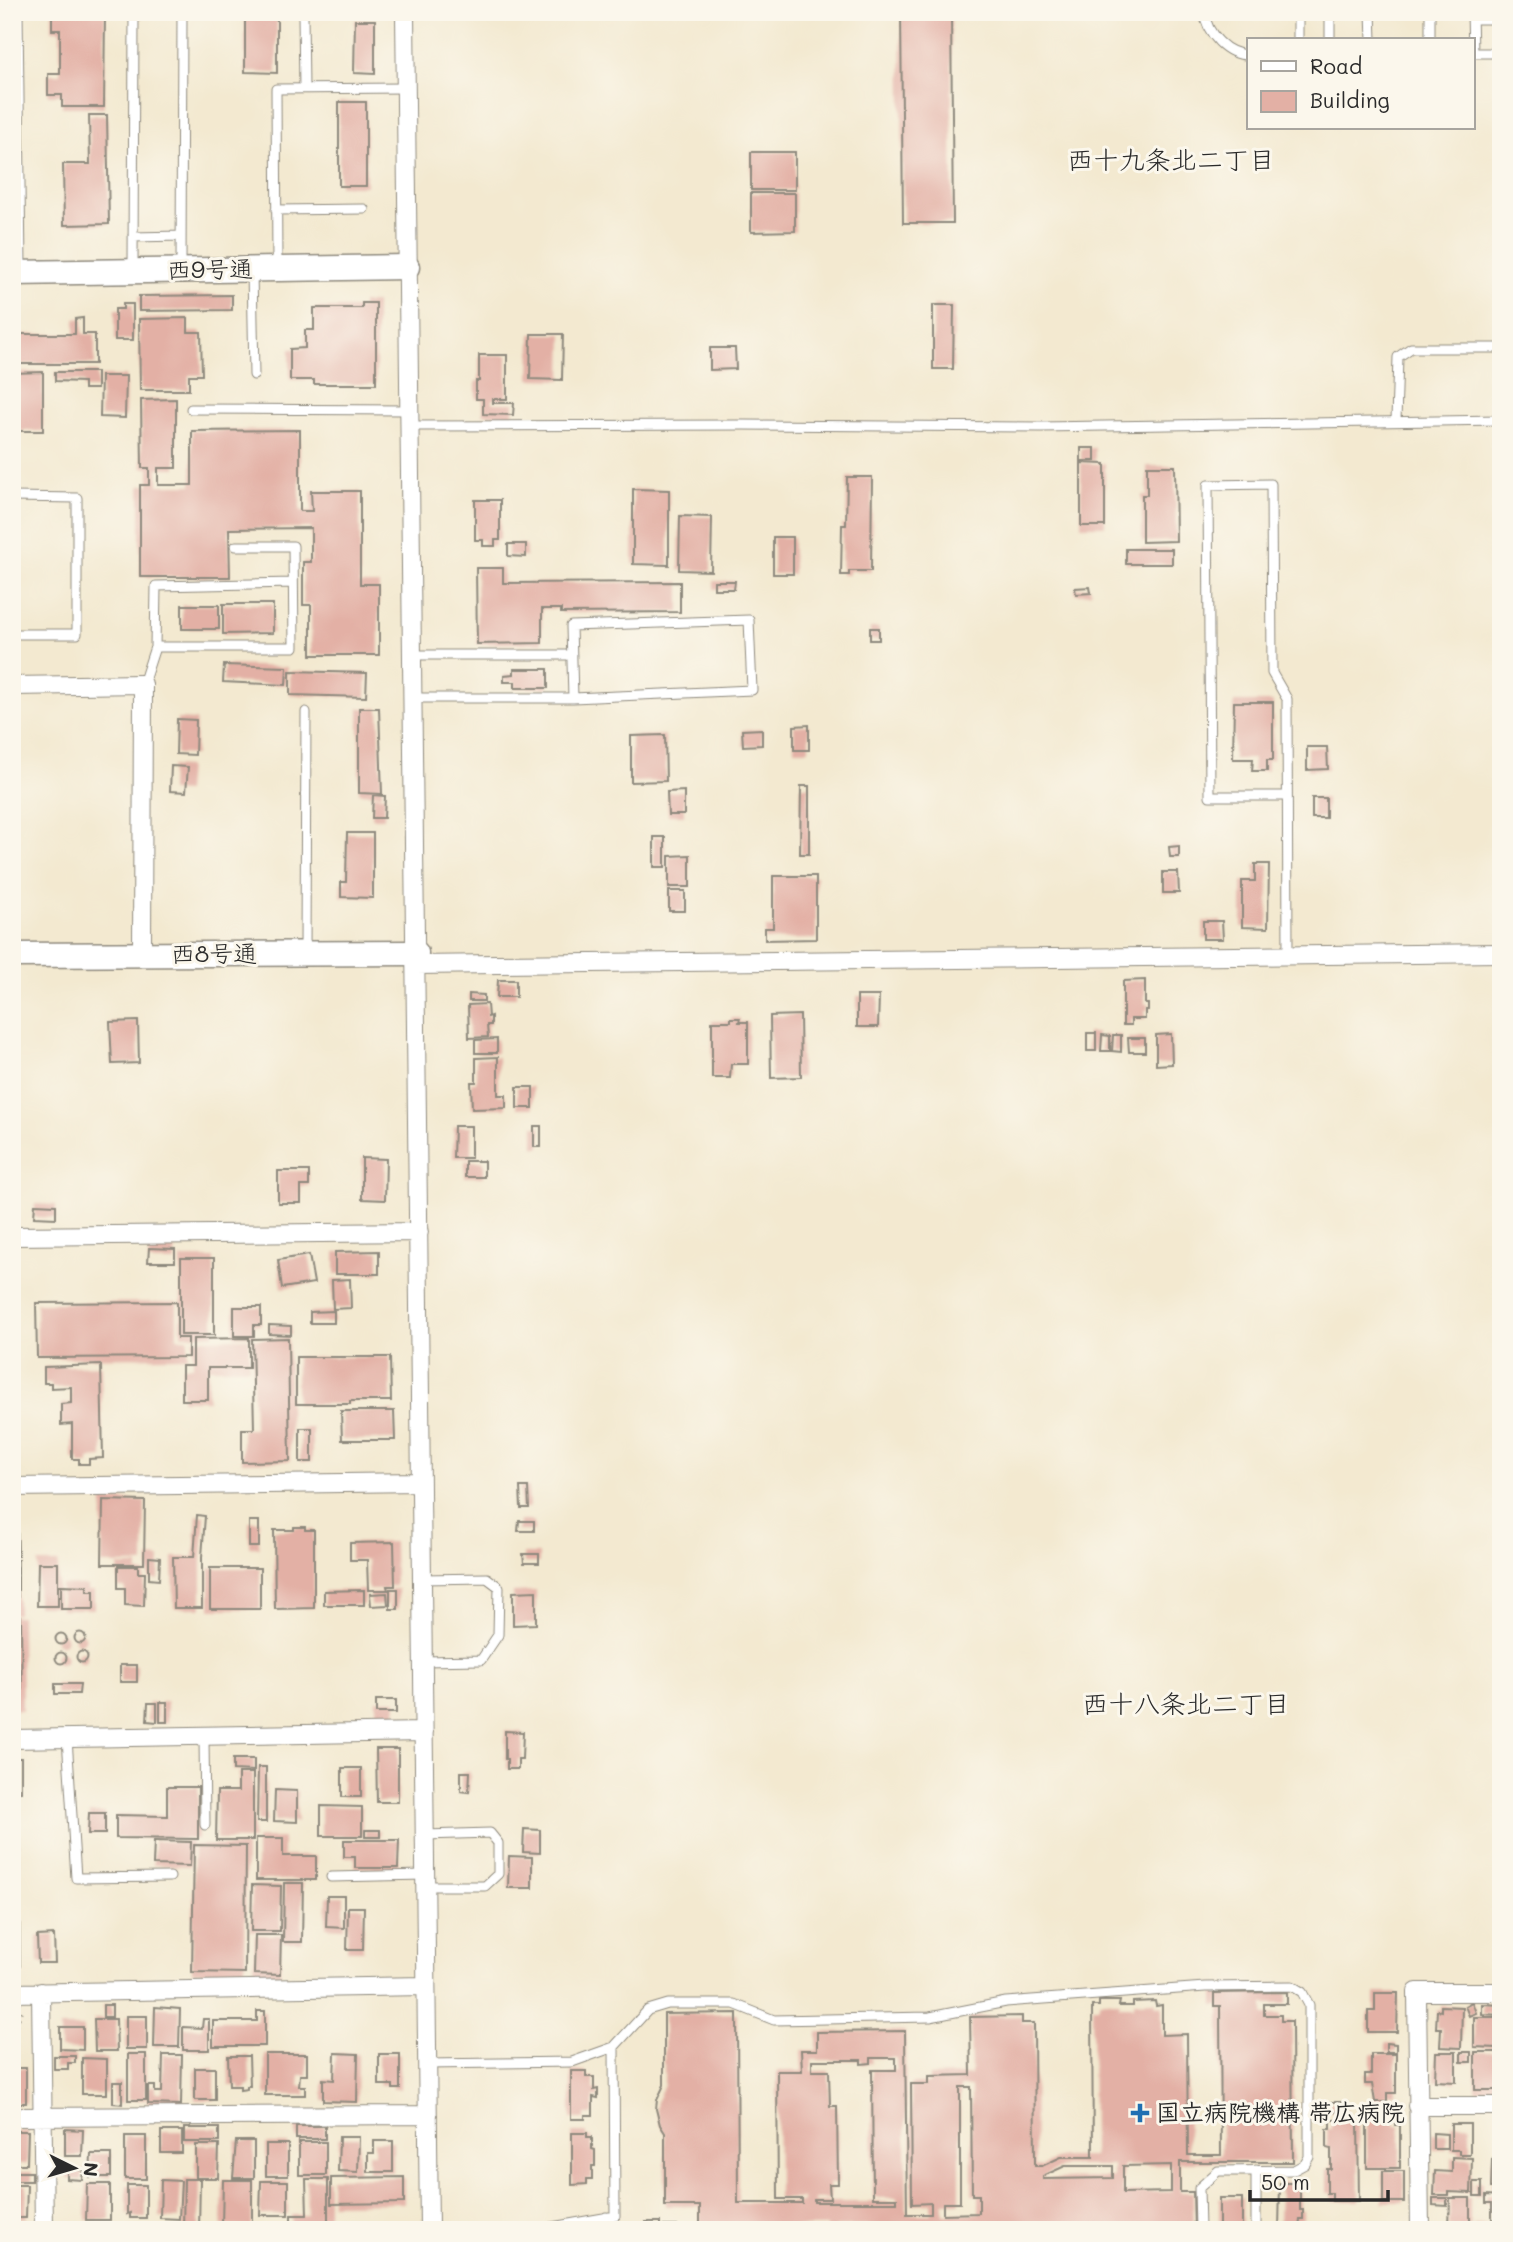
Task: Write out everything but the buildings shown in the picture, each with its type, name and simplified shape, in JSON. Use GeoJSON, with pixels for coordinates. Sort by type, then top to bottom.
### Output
{"type":"FeatureCollection","features":[{"type":"Feature","properties":{"kind":"street"},"geometry":{"type":"LineString","coordinates":[[405,12],[429,2230]]}},
{"type":"Feature","properties":{"kind":"street","name":"西9号通"},"geometry":{"type":"LineString","coordinates":[[17,273],[407,267]]}},
{"type":"Feature","properties":{"kind":"street"},"geometry":{"type":"LineString","coordinates":[[12,686],[143,684],[142,954]]}},
{"type":"Feature","properties":{"kind":"street"},"geometry":{"type":"LineString","coordinates":[[416,959],[1501,953]]}},
{"type":"Feature","properties":{"kind":"street","name":"西8号通"},"geometry":{"type":"LineString","coordinates":[[12,955],[305,954],[416,959]]}},
{"type":"Feature","properties":{"kind":"street"},"geometry":{"type":"LineString","coordinates":[[12,1236],[419,1232]]}},
{"type":"Feature","properties":{"kind":"street"},"geometry":{"type":"LineString","coordinates":[[12,1487],[421,1482]]}},
{"type":"Feature","properties":{"kind":"street"},"geometry":{"type":"LineString","coordinates":[[12,1739],[424,1732]]}},
{"type":"Feature","properties":{"kind":"street"},"geometry":{"type":"LineString","coordinates":[[44,2230],[43,2116],[26,1992],[426,1986]]}},
{"type":"Feature","properties":{"kind":"street"},"geometry":{"type":"LineString","coordinates":[[1420,2230],[1417,1992],[1501,1992]]}},
{"type":"Feature","properties":{"kind":"street"},"geometry":{"type":"LineString","coordinates":[[1418,2106],[1501,2106]]}},
{"type":"Feature","properties":{"kind":"street"},"geometry":{"type":"LineString","coordinates":[[12,2117],[428,2115]]}},
{"type":"Feature","properties":{"kind":"lane"},"geometry":{"type":"LineString","coordinates":[[17,273],[18,12]]}},
{"type":"Feature","properties":{"kind":"lane"},"geometry":{"type":"LineString","coordinates":[[133,271],[134,12]]}},
{"type":"Feature","properties":{"kind":"lane"},"geometry":{"type":"LineString","coordinates":[[181,271],[182,12]]}},
{"type":"Feature","properties":{"kind":"lane"},"geometry":{"type":"LineString","coordinates":[[1204,12],[1214,38],[1228,50],[1247,55]]}},
{"type":"Feature","properties":{"kind":"lane"},"geometry":{"type":"LineString","coordinates":[[1298,12],[1298,38]]}},
{"type":"Feature","properties":{"kind":"lane"},"geometry":{"type":"LineString","coordinates":[[1330,12],[1330,38]]}},
{"type":"Feature","properties":{"kind":"lane"},"geometry":{"type":"LineString","coordinates":[[1371,12],[1372,38]]}},
{"type":"Feature","properties":{"kind":"lane"},"geometry":{"type":"LineString","coordinates":[[1430,12],[1430,38]]}},
{"type":"Feature","properties":{"kind":"lane"},"geometry":{"type":"LineString","coordinates":[[1473,38],[1472,16],[1490,19],[1496,12]]}},
{"type":"Feature","properties":{"kind":"lane"},"geometry":{"type":"LineString","coordinates":[[303,15],[304,89]]}},
{"type":"Feature","properties":{"kind":"lane"},"geometry":{"type":"LineString","coordinates":[[1474,53],[1501,52]]}},
{"type":"Feature","properties":{"kind":"lane"},"geometry":{"type":"LineString","coordinates":[[277,269],[276,89],[405,88]]}},
{"type":"Feature","properties":{"kind":"lane"},"geometry":{"type":"LineString","coordinates":[[276,210],[364,209]]}},
{"type":"Feature","properties":{"kind":"lane"},"geometry":{"type":"LineString","coordinates":[[133,237],[181,236]]}},
{"type":"Feature","properties":{"kind":"lane"},"geometry":{"type":"LineString","coordinates":[[252,270],[254,376]]}},
{"type":"Feature","properties":{"kind":"lane"},"geometry":{"type":"LineString","coordinates":[[1396,421],[1398,357],[1411,348],[1501,348]]}},
{"type":"Feature","properties":{"kind":"lane"},"geometry":{"type":"LineString","coordinates":[[191,409],[410,418],[744,425],[1041,427],[1501,420]]}},
{"type":"Feature","properties":{"kind":"lane"},"geometry":{"type":"LineString","coordinates":[[1287,796],[1210,796],[1208,485],[1271,484],[1272,673],[1287,699],[1288,955]]}},
{"type":"Feature","properties":{"kind":"lane"},"geometry":{"type":"LineString","coordinates":[[12,497],[77,498],[77,634],[12,634]]}},
{"type":"Feature","properties":{"kind":"lane"},"geometry":{"type":"LineString","coordinates":[[155,647],[295,647],[293,546],[236,546]]}},
{"type":"Feature","properties":{"kind":"lane"},"geometry":{"type":"LineString","coordinates":[[143,684],[155,647],[156,586],[293,583]]}},
{"type":"Feature","properties":{"kind":"lane"},"geometry":{"type":"LineString","coordinates":[[413,698],[573,698],[752,690],[749,620],[571,626],[573,698]]}},
{"type":"Feature","properties":{"kind":"lane"},"geometry":{"type":"LineString","coordinates":[[413,655],[572,654]]}},
{"type":"Feature","properties":{"kind":"lane"},"geometry":{"type":"LineString","coordinates":[[305,954],[306,712]]}},
{"type":"Feature","properties":{"kind":"lane"},"geometry":{"type":"LineString","coordinates":[[422,1579],[487,1578],[499,1587],[498,1635],[481,1660],[423,1661]]}},
{"type":"Feature","properties":{"kind":"lane"},"geometry":{"type":"LineString","coordinates":[[204,1736],[205,1825]]}},
{"type":"Feature","properties":{"kind":"lane"},"geometry":{"type":"LineString","coordinates":[[67,1738],[76,1878],[170,1877]]}},
{"type":"Feature","properties":{"kind":"lane"},"geometry":{"type":"LineString","coordinates":[[331,1877],[485,1886],[498,1874],[498,1843],[490,1833],[425,1835]]}},
{"type":"Feature","properties":{"kind":"lane"},"geometry":{"type":"LineString","coordinates":[[427,2064],[572,2062],[614,2047],[648,2010],[668,2004],[734,2004],[774,2020],[930,2017],[1020,2000],[1205,1987],[1292,1986],[1301,1992],[1309,2005],[1309,2157],[1305,2164],[1294,2170],[1218,2171],[1199,2188],[1200,2230]]}},
{"type":"Feature","properties":{"kind":"lane"},"geometry":{"type":"LineString","coordinates":[[535,2230],[615,2216],[614,2047]]}},
{"type":"Feature","properties":{"kind":"lane"},"geometry":{"type":"LineString","coordinates":[[1256,2170],[1256,2230]]}},
{"type":"Feature","properties":{"kind":"lane"},"geometry":{"type":"LineString","coordinates":[[606,2217],[606,2230]]}},
{"type":"Feature","properties":{"kind":"path"},"geometry":{"type":"LineString","coordinates":[[12,2039],[26,1992]]}},
{"type":"Feature","properties":{"kind":"place","name":"国立病院機構 帯広病院"},"geometry":{"type":"Point","coordinates":[1140,2113]}},
{"type":"Feature","properties":{"kind":"district","name":"西十九条北二丁目"},"geometry":{"type":"Point","coordinates":[1171,160]}},
{"type":"Feature","properties":{"kind":"district","name":"西十八条北二丁目"},"geometry":{"type":"Point","coordinates":[1186,1704]}}]}
